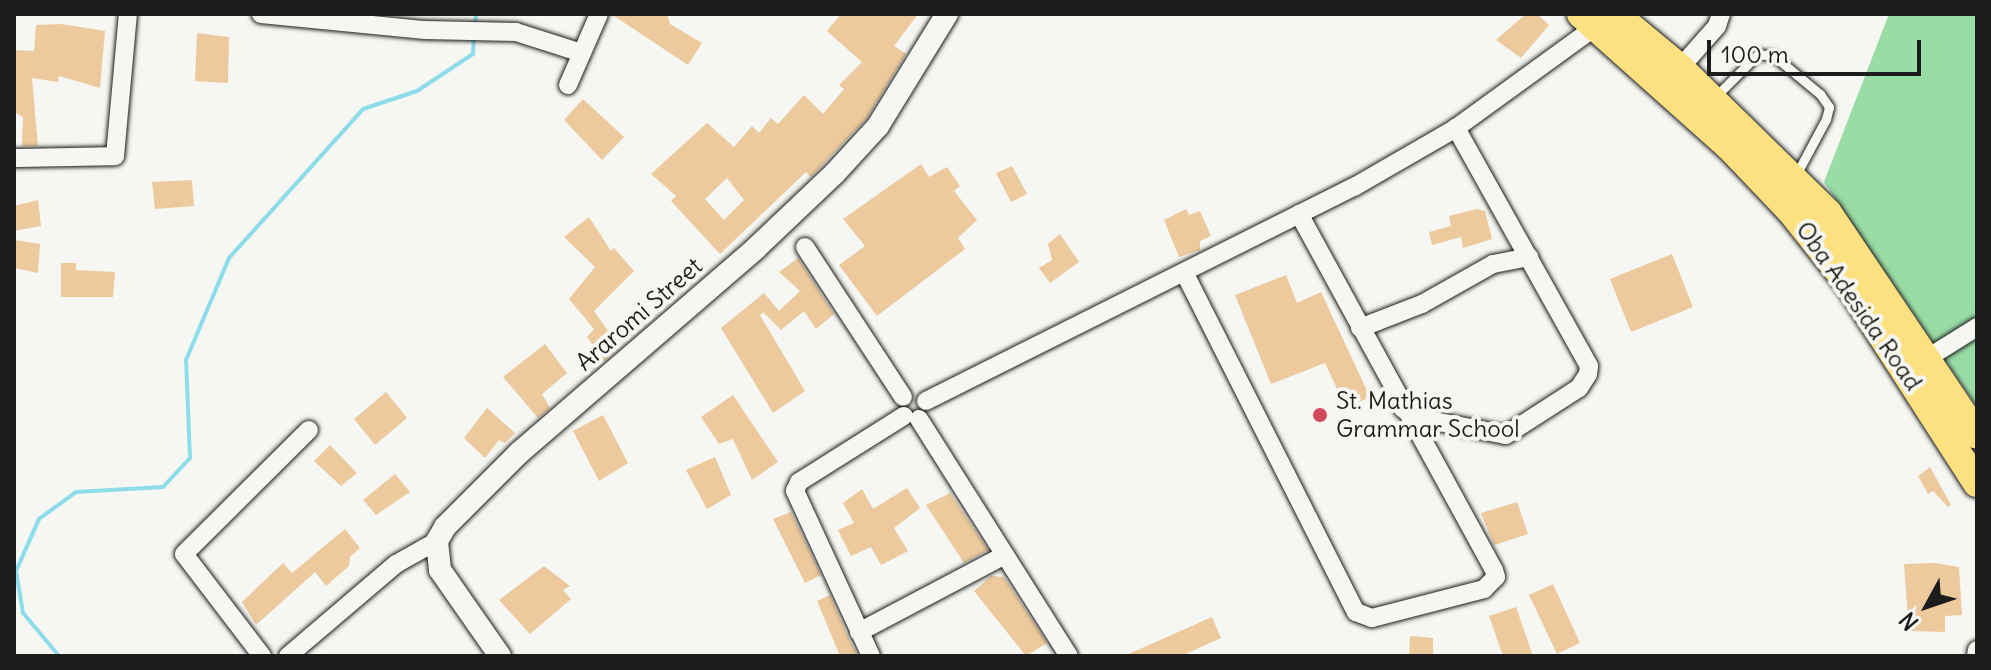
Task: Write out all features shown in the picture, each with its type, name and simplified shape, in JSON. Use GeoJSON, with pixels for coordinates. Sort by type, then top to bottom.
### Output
{"type":"FeatureCollection","features":[{"type":"Feature","properties":{"kind":"main road","name":"Oba Adesida Road"},"geometry":{"type":"LineString","coordinates":[[1600,17],[1680,68],[1828,213],[1929,357],[1977,435]]}},
{"type":"Feature","properties":{"kind":"main road","name":"Oba Adesida Road"},"geometry":{"type":"LineString","coordinates":[[1600,17],[1791,211],[1856,295],[1977,483]]}},
{"type":"Feature","properties":{"kind":"street"},"geometry":{"type":"LineString","coordinates":[[14,158],[115,156],[128,14]]}},
{"type":"Feature","properties":{"kind":"street"},"geometry":{"type":"LineString","coordinates":[[261,14],[425,30],[516,32],[582,53]]}},
{"type":"Feature","properties":{"kind":"street"},"geometry":{"type":"LineString","coordinates":[[568,85],[599,14]]}},
{"type":"Feature","properties":{"kind":"street","name":"Araromi Street"},"geometry":{"type":"LineString","coordinates":[[437,541],[519,453],[755,249],[835,173],[878,126],[947,14]]}},
{"type":"Feature","properties":{"kind":"street"},"geometry":{"type":"LineString","coordinates":[[1680,68],[1717,26],[1721,14]]}},
{"type":"Feature","properties":{"kind":"street"},"geometry":{"type":"LineString","coordinates":[[871,656],[798,503],[796,486],[916,412],[1185,274],[1456,128],[1600,17]]}},
{"type":"Feature","properties":{"kind":"street"},"geometry":{"type":"LineString","coordinates":[[1403,409],[1429,420],[1506,435],[1586,380],[1589,366],[1456,128]]}},
{"type":"Feature","properties":{"kind":"street"},"geometry":{"type":"LineString","coordinates":[[1185,274],[1347,599],[1364,617],[1484,589],[1496,577],[1299,214]]}},
{"type":"Feature","properties":{"kind":"street"},"geometry":{"type":"LineString","coordinates":[[1493,264],[1515,232]]}},
{"type":"Feature","properties":{"kind":"street"},"geometry":{"type":"LineString","coordinates":[[805,247],[903,397],[918,393],[916,412],[1069,656]]}},
{"type":"Feature","properties":{"kind":"street"},"geometry":{"type":"LineString","coordinates":[[1360,328],[1422,304],[1493,264],[1529,257]]}},
{"type":"Feature","properties":{"kind":"street"},"geometry":{"type":"LineString","coordinates":[[1929,357],[1977,327]]}},
{"type":"Feature","properties":{"kind":"street"},"geometry":{"type":"LineString","coordinates":[[262,656],[186,563],[184,554],[309,430]]}},
{"type":"Feature","properties":{"kind":"street"},"geometry":{"type":"LineString","coordinates":[[288,656],[396,564],[437,541],[440,570],[500,656]]}},
{"type":"Feature","properties":{"kind":"street"},"geometry":{"type":"LineString","coordinates":[[859,632],[1005,555]]}},
{"type":"Feature","properties":{"kind":"lane"},"geometry":{"type":"LineString","coordinates":[[1713,99],[1758,54],[1774,56],[1820,94],[1829,107],[1826,119],[1794,178]]}},
{"type":"Feature","properties":{"kind":"green space"},"geometry":{"type":"Polygon","coordinates":[[[1889,14],[1977,14],[1977,407],[1824,182],[1889,14]]]}},
{"type":"Feature","properties":{"kind":"building"},"geometry":{"type":"Polygon","coordinates":[[[611,14],[667,14],[670,24],[702,43],[688,65],[611,14]]]}},
{"type":"Feature","properties":{"kind":"building"},"geometry":{"type":"Polygon","coordinates":[[[841,14],[918,14],[894,46],[906,54],[867,118],[811,177],[806,172],[720,254],[671,201],[676,196],[651,174],[707,123],[734,147],[752,126],[759,133],[771,118],[778,124],[804,95],[823,114],[844,89],[839,85],[862,62],[827,31],[841,14]],[[727,178],[705,199],[724,220],[744,200],[727,178]]]}},
{"type":"Feature","properties":{"kind":"building"},"geometry":{"type":"Polygon","coordinates":[[[1526,14],[1537,14],[1549,25],[1521,58],[1496,40],[1526,14]]]}},
{"type":"Feature","properties":{"kind":"building"},"geometry":{"type":"Polygon","coordinates":[[[61,24],[105,31],[100,88],[59,76],[58,82],[32,78],[38,146],[22,146],[23,117],[14,112],[14,50],[34,51],[36,25],[61,24]]]}},
{"type":"Feature","properties":{"kind":"building"},"geometry":{"type":"Polygon","coordinates":[[[197,33],[229,37],[228,83],[195,81],[197,33]]]}},
{"type":"Feature","properties":{"kind":"building"},"geometry":{"type":"Polygon","coordinates":[[[583,99],[624,137],[602,160],[564,120],[583,99]]]}},
{"type":"Feature","properties":{"kind":"building"},"geometry":{"type":"Polygon","coordinates":[[[921,164],[929,177],[947,167],[960,186],[954,191],[977,220],[958,238],[965,249],[877,316],[839,265],[865,246],[843,219],[921,164]]]}},
{"type":"Feature","properties":{"kind":"building"},"geometry":{"type":"Polygon","coordinates":[[[1012,166],[1027,194],[1011,202],[996,173],[1012,166]]]}},
{"type":"Feature","properties":{"kind":"building"},"geometry":{"type":"Polygon","coordinates":[[[192,180],[194,206],[155,209],[152,182],[192,180]]]}},
{"type":"Feature","properties":{"kind":"building"},"geometry":{"type":"Polygon","coordinates":[[[38,200],[41,226],[14,231],[14,206],[38,200]]]}},
{"type":"Feature","properties":{"kind":"building"},"geometry":{"type":"Polygon","coordinates":[[[1186,209],[1189,215],[1200,211],[1211,236],[1200,241],[1200,250],[1179,257],[1164,220],[1186,209]]]}},
{"type":"Feature","properties":{"kind":"building"},"geometry":{"type":"Polygon","coordinates":[[[1477,209],[1485,211],[1492,239],[1463,248],[1461,237],[1432,245],[1429,232],[1451,226],[1449,216],[1477,209]]]}},
{"type":"Feature","properties":{"kind":"building"},"geometry":{"type":"Polygon","coordinates":[[[589,217],[611,251],[614,248],[634,271],[594,311],[620,348],[604,361],[587,337],[594,329],[569,299],[595,267],[564,237],[589,217]]]}},
{"type":"Feature","properties":{"kind":"building"},"geometry":{"type":"Polygon","coordinates":[[[1060,234],[1079,262],[1050,283],[1039,268],[1052,260],[1048,244],[1060,234]]]}},
{"type":"Feature","properties":{"kind":"building"},"geometry":{"type":"Polygon","coordinates":[[[14,240],[40,244],[38,273],[14,268],[14,240]]]}},
{"type":"Feature","properties":{"kind":"building"},"geometry":{"type":"Polygon","coordinates":[[[1672,254],[1693,307],[1631,332],[1610,279],[1672,254]]]}},
{"type":"Feature","properties":{"kind":"building"},"geometry":{"type":"Polygon","coordinates":[[[798,258],[834,314],[816,329],[804,311],[781,330],[763,312],[760,315],[805,391],[773,413],[721,328],[764,293],[779,311],[800,291],[779,272],[798,258]]]}},
{"type":"Feature","properties":{"kind":"building"},"geometry":{"type":"Polygon","coordinates":[[[61,263],[76,263],[76,270],[115,272],[113,297],[61,297],[61,263]]]}},
{"type":"Feature","properties":{"kind":"building"},"geometry":{"type":"Polygon","coordinates":[[[1286,275],[1297,303],[1321,292],[1370,397],[1346,408],[1325,363],[1271,384],[1235,295],[1286,275]]]}},
{"type":"Feature","properties":{"kind":"building"},"geometry":{"type":"Polygon","coordinates":[[[545,344],[567,373],[542,394],[550,408],[538,418],[503,377],[545,344]]]}},
{"type":"Feature","properties":{"kind":"building"},"geometry":{"type":"Polygon","coordinates":[[[386,392],[407,418],[375,445],[354,419],[386,392]]]}},
{"type":"Feature","properties":{"kind":"building"},"geometry":{"type":"Polygon","coordinates":[[[733,395],[778,462],[752,480],[733,439],[719,444],[701,417],[733,395]]]}},
{"type":"Feature","properties":{"kind":"building"},"geometry":{"type":"Polygon","coordinates":[[[487,408],[515,433],[505,443],[499,440],[485,458],[464,438],[487,408]]]}},
{"type":"Feature","properties":{"kind":"building"},"geometry":{"type":"Polygon","coordinates":[[[603,415],[628,463],[599,481],[573,431],[603,415]]]}},
{"type":"Feature","properties":{"kind":"building"},"geometry":{"type":"Polygon","coordinates":[[[330,445],[357,473],[341,486],[314,461],[330,445]]]}},
{"type":"Feature","properties":{"kind":"building"},"geometry":{"type":"Polygon","coordinates":[[[715,457],[731,495],[707,509],[686,470],[715,457]]]}},
{"type":"Feature","properties":{"kind":"building"},"geometry":{"type":"Polygon","coordinates":[[[1930,467],[1951,505],[1948,507],[1933,491],[1928,494],[1918,476],[1930,467]]]}},
{"type":"Feature","properties":{"kind":"building"},"geometry":{"type":"Polygon","coordinates":[[[395,474],[410,492],[376,515],[363,500],[395,474]]]}},
{"type":"Feature","properties":{"kind":"building"},"geometry":{"type":"Polygon","coordinates":[[[907,488],[920,508],[894,528],[908,551],[881,565],[871,547],[851,556],[838,530],[854,523],[843,503],[862,489],[873,509],[907,488]]]}},
{"type":"Feature","properties":{"kind":"building"},"geometry":{"type":"Polygon","coordinates":[[[950,493],[988,550],[964,563],[926,505],[950,493]]]}},
{"type":"Feature","properties":{"kind":"building"},"geometry":{"type":"Polygon","coordinates":[[[1517,502],[1528,534],[1494,545],[1481,513],[1517,502]]]}},
{"type":"Feature","properties":{"kind":"building"},"geometry":{"type":"Polygon","coordinates":[[[791,512],[821,575],[805,583],[773,519],[791,512]]]}},
{"type":"Feature","properties":{"kind":"building"},"geometry":{"type":"Polygon","coordinates":[[[345,529],[360,548],[350,557],[349,566],[326,586],[315,572],[256,625],[242,602],[283,563],[292,573],[345,529]]]}},
{"type":"Feature","properties":{"kind":"building"},"geometry":{"type":"Polygon","coordinates":[[[1935,563],[1959,567],[1962,615],[1945,616],[1945,632],[1909,631],[1904,564],[1935,563]]]}},
{"type":"Feature","properties":{"kind":"building"},"geometry":{"type":"Polygon","coordinates":[[[544,566],[570,586],[563,590],[571,599],[530,634],[499,600],[544,566]]]}},
{"type":"Feature","properties":{"kind":"building"},"geometry":{"type":"Polygon","coordinates":[[[991,576],[1004,577],[1047,643],[1026,656],[974,591],[991,576]]]}},
{"type":"Feature","properties":{"kind":"building"},"geometry":{"type":"Polygon","coordinates":[[[1553,584],[1580,643],[1557,654],[1529,595],[1553,584]]]}},
{"type":"Feature","properties":{"kind":"building"},"geometry":{"type":"Polygon","coordinates":[[[830,595],[858,656],[840,656],[817,601],[830,595]]]}},
{"type":"Feature","properties":{"kind":"building"},"geometry":{"type":"Polygon","coordinates":[[[1516,607],[1533,656],[1503,656],[1489,616],[1516,607]]]}},
{"type":"Feature","properties":{"kind":"building"},"geometry":{"type":"Polygon","coordinates":[[[1212,617],[1221,638],[1181,656],[1124,656],[1212,617]]]}},
{"type":"Feature","properties":{"kind":"building"},"geometry":{"type":"Polygon","coordinates":[[[1410,636],[1433,638],[1433,656],[1409,656],[1410,636]]]}},
{"type":"Feature","properties":{"kind":"waterway"},"geometry":{"type":"LineString","coordinates":[[475,28],[476,14]]}},
{"type":"Feature","properties":{"kind":"waterway"},"geometry":{"type":"LineString","coordinates":[[59,656],[23,613],[16,571],[39,519],[76,492],[163,487],[190,458],[186,360],[229,258],[363,109],[417,91],[473,54],[474,36]]}},
{"type":"Feature","properties":{"kind":"place","name":"St. Mathias Grammar School"},"geometry":{"type":"Point","coordinates":[1320,415]}}]}
